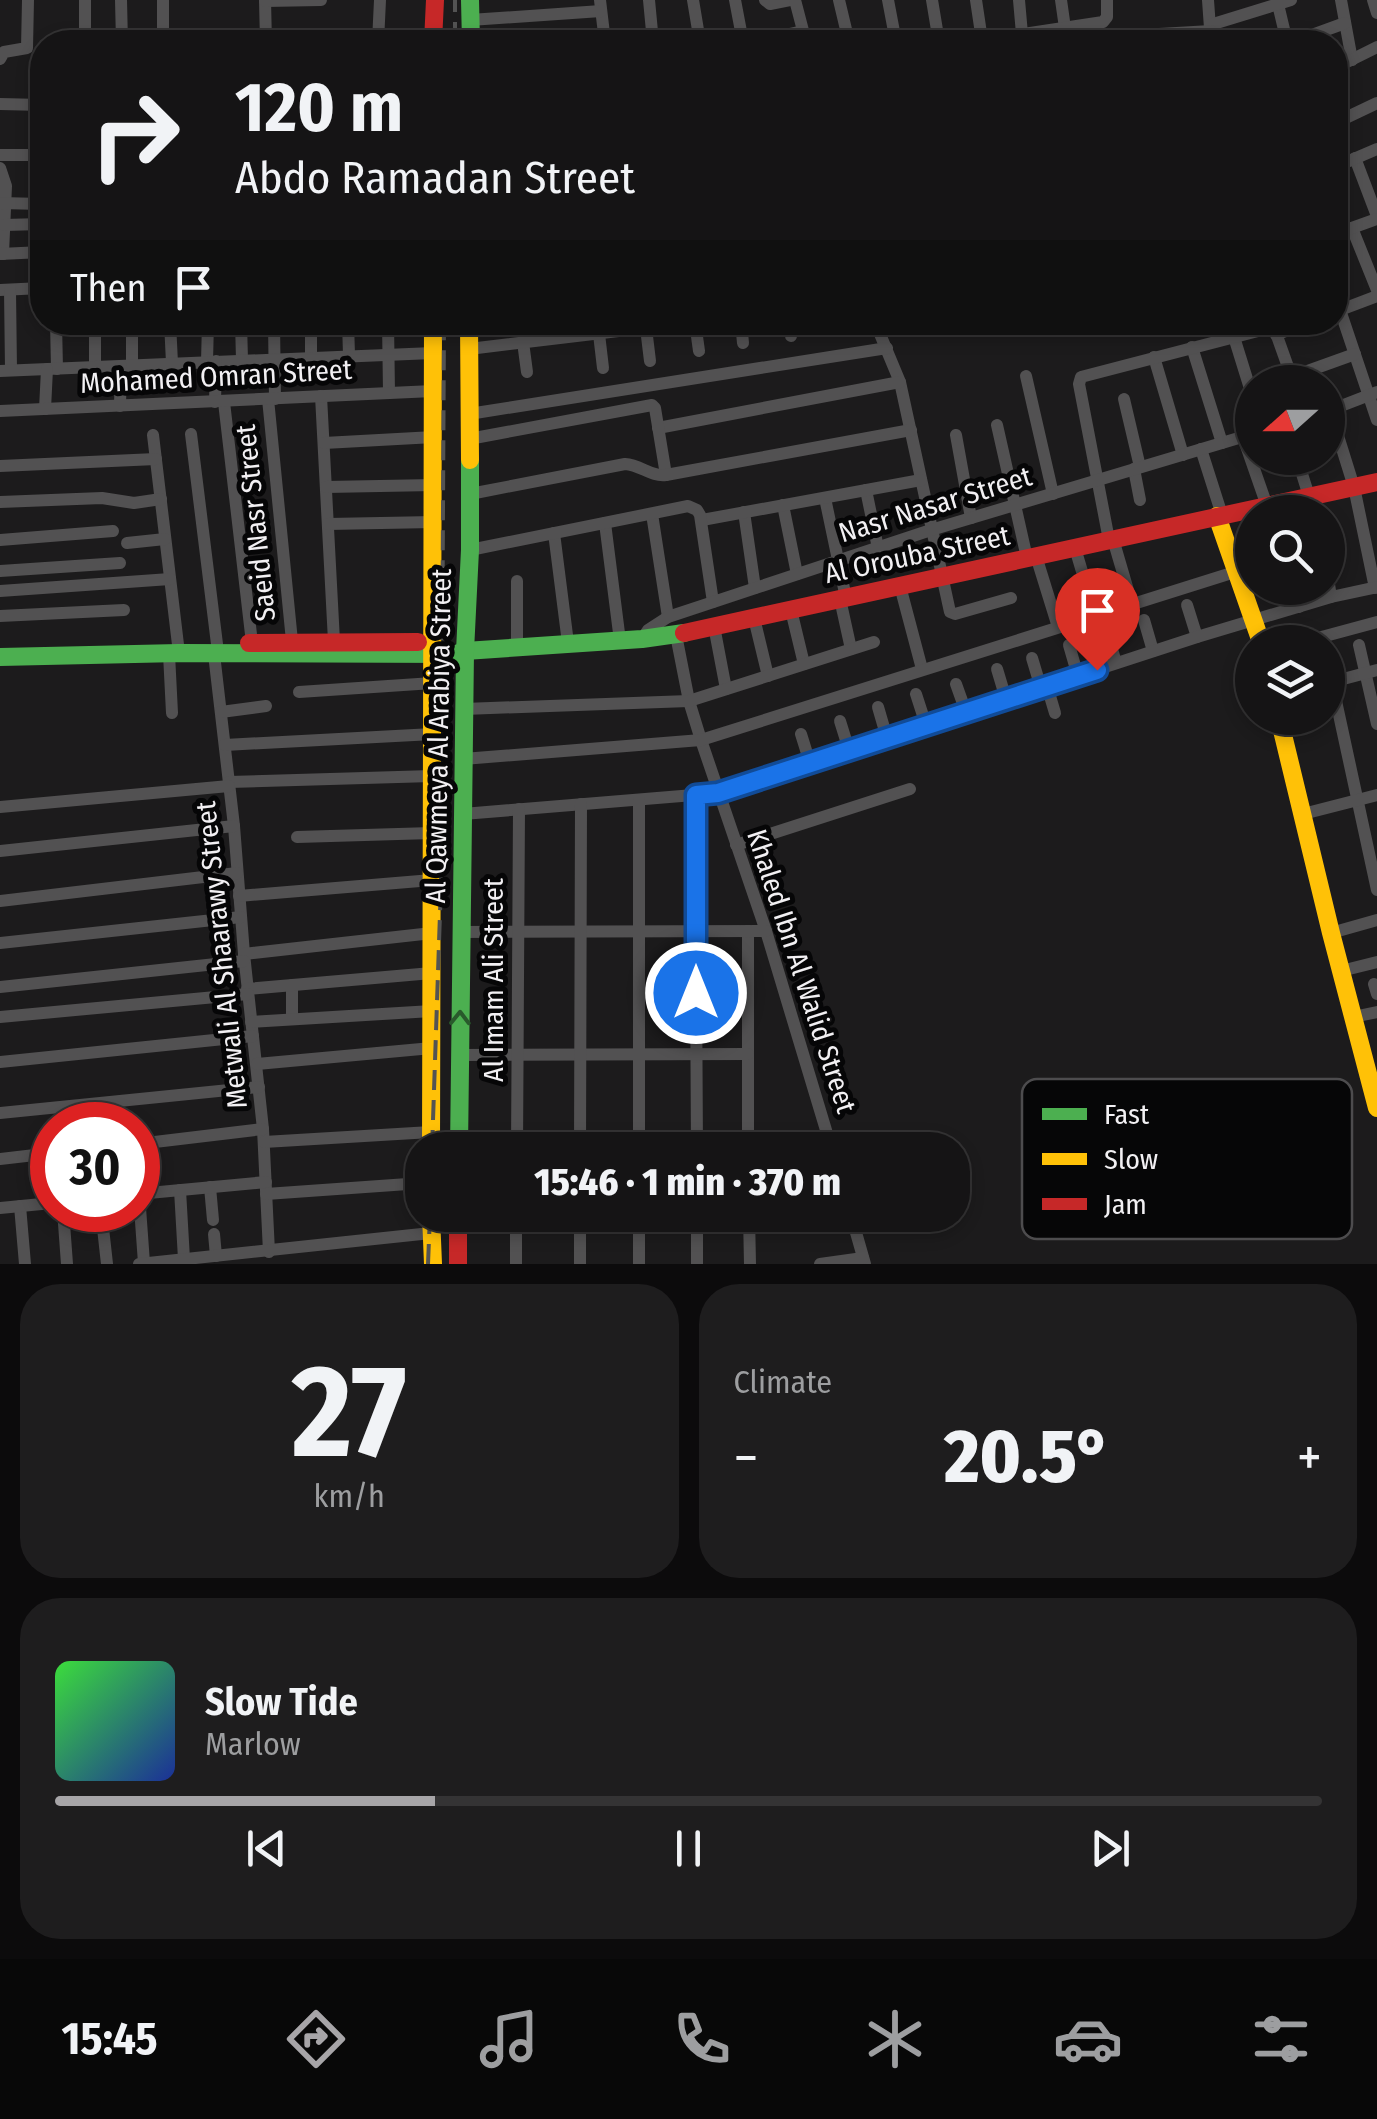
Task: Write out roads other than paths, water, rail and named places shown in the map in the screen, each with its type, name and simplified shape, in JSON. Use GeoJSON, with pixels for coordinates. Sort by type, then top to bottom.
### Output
{"type":"FeatureCollection","features":[{"type":"Feature","properties":{"kind":"street"},"geometry":{"type":"LineString","coordinates":[[0,59],[4,52],[27,48],[28,0]]}},
{"type":"Feature","properties":{"kind":"street"},"geometry":{"type":"LineString","coordinates":[[84,0],[85,30]]}},
{"type":"Feature","properties":{"kind":"street"},"geometry":{"type":"LineString","coordinates":[[120,0],[121,30]]}},
{"type":"Feature","properties":{"kind":"street"},"geometry":{"type":"LineString","coordinates":[[163,0],[164,30]]}},
{"type":"Feature","properties":{"kind":"street"},"geometry":{"type":"LineString","coordinates":[[266,30],[265,0],[321,0]]}},
{"type":"Feature","properties":{"kind":"street"},"geometry":{"type":"LineString","coordinates":[[379,30],[380,0]]}},
{"type":"Feature","properties":{"kind":"street"},"geometry":{"type":"LineString","coordinates":[[433,30],[434,0]]}},
{"type":"Feature","properties":{"kind":"street"},"geometry":{"type":"LineString","coordinates":[[470,0],[470,30]]}},
{"type":"Feature","properties":{"kind":"street"},"geometry":{"type":"LineString","coordinates":[[649,0],[652,30]]}},
{"type":"Feature","properties":{"kind":"street"},"geometry":{"type":"LineString","coordinates":[[693,0],[698,30]]}},
{"type":"Feature","properties":{"kind":"street"},"geometry":{"type":"LineString","coordinates":[[734,0],[740,30]]}},
{"type":"Feature","properties":{"kind":"street"},"geometry":{"type":"LineString","coordinates":[[765,0],[770,4],[792,0],[803,30]]}},
{"type":"Feature","properties":{"kind":"street"},"geometry":{"type":"LineString","coordinates":[[839,0],[846,30]]}},
{"type":"Feature","properties":{"kind":"street"},"geometry":{"type":"LineString","coordinates":[[888,0],[894,30]]}},
{"type":"Feature","properties":{"kind":"street"},"geometry":{"type":"LineString","coordinates":[[932,0],[936,30]]}},
{"type":"Feature","properties":{"kind":"street"},"geometry":{"type":"LineString","coordinates":[[976,0],[976,30]]}},
{"type":"Feature","properties":{"kind":"street"},"geometry":{"type":"LineString","coordinates":[[1019,0],[1022,30]]}},
{"type":"Feature","properties":{"kind":"street"},"geometry":{"type":"LineString","coordinates":[[1061,0],[1064,28]]}},
{"type":"Feature","properties":{"kind":"street"},"geometry":{"type":"LineString","coordinates":[[1050,30],[1106,20],[1107,0]]}},
{"type":"Feature","properties":{"kind":"street"},"geometry":{"type":"LineString","coordinates":[[1208,0],[1211,30]]}},
{"type":"Feature","properties":{"kind":"street"},"geometry":{"type":"LineString","coordinates":[[1341,0],[1346,30]]}},
{"type":"Feature","properties":{"kind":"street"},"geometry":{"type":"LineString","coordinates":[[1374,0],[1377,13]]}},
{"type":"Feature","properties":{"kind":"street"},"geometry":{"type":"LineString","coordinates":[[1218,30],[1282,1],[1288,30]]}},
{"type":"Feature","properties":{"kind":"street"},"geometry":{"type":"LineString","coordinates":[[470,20],[601,6]]}},
{"type":"Feature","properties":{"kind":"street"},"geometry":{"type":"LineString","coordinates":[[1325,30],[1345,23]]}},
{"type":"Feature","properties":{"kind":"street"},"geometry":{"type":"LineString","coordinates":[[1348,39],[1352,60]]}},
{"type":"Feature","properties":{"kind":"street"},"geometry":{"type":"LineString","coordinates":[[1348,62],[1377,47]]}},
{"type":"Feature","properties":{"kind":"street"},"geometry":{"type":"LineString","coordinates":[[1348,117],[1377,103]]}},
{"type":"Feature","properties":{"kind":"street"},"geometry":{"type":"LineString","coordinates":[[0,104],[30,105]]}},
{"type":"Feature","properties":{"kind":"street"},"geometry":{"type":"LineString","coordinates":[[1348,161],[1377,148]]}},
{"type":"Feature","properties":{"kind":"street"},"geometry":{"type":"LineString","coordinates":[[0,155],[30,155]]}},
{"type":"Feature","properties":{"kind":"street"},"geometry":{"type":"LineString","coordinates":[[1348,229],[1377,217],[1355,158]]}},
{"type":"Feature","properties":{"kind":"street"},"geometry":{"type":"LineString","coordinates":[[0,168],[6,186],[2,254],[30,253]]}},
{"type":"Feature","properties":{"kind":"street"},"geometry":{"type":"LineString","coordinates":[[3,204],[30,204]]}},
{"type":"Feature","properties":{"kind":"street"},"geometry":{"type":"LineString","coordinates":[[3,233],[30,227]]}},
{"type":"Feature","properties":{"kind":"street"},"geometry":{"type":"LineString","coordinates":[[1348,240],[1377,293],[1348,306]]}},
{"type":"Feature","properties":{"kind":"street"},"geometry":{"type":"LineString","coordinates":[[30,289],[5,290],[6,371],[433,352]]}},
{"type":"Feature","properties":{"kind":"street"},"geometry":{"type":"LineString","coordinates":[[45,409],[55,335]]}},
{"type":"Feature","properties":{"kind":"street"},"geometry":{"type":"LineString","coordinates":[[95,335],[95,367]]}},
{"type":"Feature","properties":{"kind":"street"},"geometry":{"type":"LineString","coordinates":[[120,406],[131,335]]}},
{"type":"Feature","properties":{"kind":"street"},"geometry":{"type":"LineString","coordinates":[[171,335],[172,363]]}},
{"type":"Feature","properties":{"kind":"street"},"geometry":{"type":"LineString","coordinates":[[209,335],[252,643]]}},
{"type":"Feature","properties":{"kind":"street"},"geometry":{"type":"LineString","coordinates":[[241,335],[242,360]]}},
{"type":"Feature","properties":{"kind":"street","name":"Saeid Nasr Street"},"geometry":{"type":"LineString","coordinates":[[274,335],[272,399],[292,641]]}},
{"type":"Feature","properties":{"kind":"street"},"geometry":{"type":"LineString","coordinates":[[311,335],[312,357]]}},
{"type":"Feature","properties":{"kind":"street"},"geometry":{"type":"LineString","coordinates":[[349,335],[350,355]]}},
{"type":"Feature","properties":{"kind":"street"},"geometry":{"type":"LineString","coordinates":[[389,335],[389,393]]}},
{"type":"Feature","properties":{"kind":"street","name":"Al Qawmeya Al Arabiya Street"},"geometry":{"type":"LineString","coordinates":[[431,1132],[432,335]]}},
{"type":"Feature","properties":{"kind":"street","name":"Al Qawmeya Al Arabiya Street"},"geometry":{"type":"LineString","coordinates":[[459,1132],[464,651],[470,550],[469,335]]}},
{"type":"Feature","properties":{"kind":"street"},"geometry":{"type":"LineString","coordinates":[[469,349],[590,335]]}},
{"type":"Feature","properties":{"kind":"street"},"geometry":{"type":"LineString","coordinates":[[599,335],[603,368]]}},
{"type":"Feature","properties":{"kind":"street"},"geometry":{"type":"LineString","coordinates":[[647,335],[650,361]]}},
{"type":"Feature","properties":{"kind":"street"},"geometry":{"type":"LineString","coordinates":[[696,335],[698,351]]}},
{"type":"Feature","properties":{"kind":"street"},"geometry":{"type":"LineString","coordinates":[[742,335],[743,343]]}},
{"type":"Feature","properties":{"kind":"street"},"geometry":{"type":"LineString","coordinates":[[880,335],[900,382],[949,611],[952,614],[1011,598]]}},
{"type":"Feature","properties":{"kind":"street"},"geometry":{"type":"LineString","coordinates":[[1132,604],[1111,540],[1079,384],[1081,377],[1243,335]]}},
{"type":"Feature","properties":{"kind":"street"},"geometry":{"type":"LineString","coordinates":[[1276,335],[1287,365]]}},
{"type":"Feature","properties":{"kind":"street"},"geometry":{"type":"LineString","coordinates":[[1347,335],[1373,394],[1377,420]]}},
{"type":"Feature","properties":{"kind":"street"},"geometry":{"type":"LineString","coordinates":[[1234,337],[1243,365]]}},
{"type":"Feature","properties":{"kind":"street"},"geometry":{"type":"LineString","coordinates":[[524,342],[527,372]]}},
{"type":"Feature","properties":{"kind":"street"},"geometry":{"type":"LineString","coordinates":[[469,414],[887,348]]}},
{"type":"Feature","properties":{"kind":"street"},"geometry":{"type":"LineString","coordinates":[[1192,348],[1222,443]]}},
{"type":"Feature","properties":{"kind":"street"},"geometry":{"type":"LineString","coordinates":[[1328,365],[1355,354]]}},
{"type":"Feature","properties":{"kind":"street"},"geometry":{"type":"LineString","coordinates":[[1154,357],[1183,454]]}},
{"type":"Feature","properties":{"kind":"street"},"geometry":{"type":"LineString","coordinates":[[1026,376],[1053,494]]}},
{"type":"Feature","properties":{"kind":"street"},"geometry":{"type":"LineString","coordinates":[[658,428],[900,382]]}},
{"type":"Feature","properties":{"kind":"street","name":"Mohamed Omran Street"},"geometry":{"type":"LineString","coordinates":[[0,411],[434,391]]}},
{"type":"Feature","properties":{"kind":"street"},"geometry":{"type":"LineString","coordinates":[[1345,404],[1373,394]]}},
{"type":"Feature","properties":{"kind":"street"},"geometry":{"type":"LineString","coordinates":[[321,396],[334,640]]}},
{"type":"Feature","properties":{"kind":"street"},"geometry":{"type":"LineString","coordinates":[[1124,399],[1140,500]]}},
{"type":"Feature","properties":{"kind":"street"},"geometry":{"type":"LineString","coordinates":[[470,439],[649,405],[654,408],[666,476]]}},
{"type":"Feature","properties":{"kind":"street"},"geometry":{"type":"LineString","coordinates":[[997,425],[1015,505],[1058,627]]}},
{"type":"Feature","properties":{"kind":"street"},"geometry":{"type":"LineString","coordinates":[[470,494],[626,464],[666,476],[911,430]]}},
{"type":"Feature","properties":{"kind":"street","name":"Metwali Al Shaarawy Street"},"geometry":{"type":"LineString","coordinates":[[191,434],[264,1136],[268,1252]]}},
{"type":"Feature","properties":{"kind":"street"},"geometry":{"type":"LineString","coordinates":[[154,435],[170,579],[172,713]]}},
{"type":"Feature","properties":{"kind":"street"},"geometry":{"type":"LineString","coordinates":[[956,435],[971,518]]}},
{"type":"Feature","properties":{"kind":"street"},"geometry":{"type":"LineString","coordinates":[[324,444],[434,437]]}},
{"type":"Feature","properties":{"kind":"street","name":"Nasr Nasar Street"},"geometry":{"type":"LineString","coordinates":[[642,640],[648,630],[668,617],[932,530],[1235,440]]}},
{"type":"Feature","properties":{"kind":"street"},"geometry":{"type":"LineString","coordinates":[[1201,450],[1235,561]]}},
{"type":"Feature","properties":{"kind":"street"},"geometry":{"type":"LineString","coordinates":[[0,466],[156,459]]}},
{"type":"Feature","properties":{"kind":"street"},"geometry":{"type":"LineString","coordinates":[[1345,459],[1376,588],[1345,594]]}},
{"type":"Feature","properties":{"kind":"street"},"geometry":{"type":"LineString","coordinates":[[470,550],[688,506],[700,515],[744,512],[921,480]]}},
{"type":"Feature","properties":{"kind":"street","name":"Al Orouba Street"},"geometry":{"type":"LineString","coordinates":[[1333,495],[1377,482]]}},
{"type":"Feature","properties":{"kind":"street"},"geometry":{"type":"LineString","coordinates":[[326,487],[434,485]]}},
{"type":"Feature","properties":{"kind":"street"},"geometry":{"type":"LineString","coordinates":[[866,490],[878,548]]}},
{"type":"Feature","properties":{"kind":"street"},"geometry":{"type":"LineString","coordinates":[[825,498],[851,649]]}},
{"type":"Feature","properties":{"kind":"street"},"geometry":{"type":"LineString","coordinates":[[0,502],[161,500]]}},
{"type":"Feature","properties":{"kind":"street"},"geometry":{"type":"LineString","coordinates":[[783,505],[796,574]]}},
{"type":"Feature","properties":{"kind":"street"},"geometry":{"type":"LineString","coordinates":[[744,512],[755,588]]}},
{"type":"Feature","properties":{"kind":"street","name":"Al Orouba Street"},"geometry":{"type":"LineString","coordinates":[[0,657],[433,648],[454,642],[464,651],[642,640],[1235,513]]}},
{"type":"Feature","properties":{"kind":"street"},"geometry":{"type":"LineString","coordinates":[[652,514],[668,617]]}},
{"type":"Feature","properties":{"kind":"street"},"geometry":{"type":"LineString","coordinates":[[700,515],[713,602]]}},
{"type":"Feature","properties":{"kind":"street"},"geometry":{"type":"LineString","coordinates":[[328,524],[434,522]]}},
{"type":"Feature","properties":{"kind":"street"},"geometry":{"type":"LineString","coordinates":[[605,523],[620,641]]}},
{"type":"Feature","properties":{"kind":"street"},"geometry":{"type":"LineString","coordinates":[[0,540],[113,531]]}},
{"type":"Feature","properties":{"kind":"street"},"geometry":{"type":"LineString","coordinates":[[554,533],[568,643]]}},
{"type":"Feature","properties":{"kind":"street"},"geometry":{"type":"LineString","coordinates":[[127,543],[166,538]]}},
{"type":"Feature","properties":{"kind":"street"},"geometry":{"type":"LineString","coordinates":[[1075,548],[1095,616]]}},
{"type":"Feature","properties":{"kind":"street"},"geometry":{"type":"LineString","coordinates":[[0,571],[120,563]]}},
{"type":"Feature","properties":{"kind":"street"},"geometry":{"type":"LineString","coordinates":[[463,760],[701,740],[1235,571]]}},
{"type":"Feature","properties":{"kind":"street"},"geometry":{"type":"LineString","coordinates":[[0,590],[170,579]]}},
{"type":"Feature","properties":{"kind":"street"},"geometry":{"type":"LineString","coordinates":[[518,581],[518,646]]}},
{"type":"Feature","properties":{"kind":"street"},"geometry":{"type":"LineString","coordinates":[[900,586],[922,670]]}},
{"type":"Feature","properties":{"kind":"street"},"geometry":{"type":"LineString","coordinates":[[1187,605],[1197,637]]}},
{"type":"Feature","properties":{"kind":"street"},"geometry":{"type":"LineString","coordinates":[[1249,605],[1255,625]]}},
{"type":"Feature","properties":{"kind":"street"},"geometry":{"type":"LineString","coordinates":[[463,814],[718,793],[1306,605]]}},
{"type":"Feature","properties":{"kind":"street"},"geometry":{"type":"LineString","coordinates":[[0,616],[124,610]]}},
{"type":"Feature","properties":{"kind":"street"},"geometry":{"type":"LineString","coordinates":[[792,610],[804,664]]}},
{"type":"Feature","properties":{"kind":"street"},"geometry":{"type":"LineString","coordinates":[[754,618],[768,676]]}},
{"type":"Feature","properties":{"kind":"street"},"geometry":{"type":"LineString","coordinates":[[1144,620],[1153,651]]}},
{"type":"Feature","properties":{"kind":"street"},"geometry":{"type":"LineString","coordinates":[[1345,632],[1377,622]]}},
{"type":"Feature","properties":{"kind":"street"},"geometry":{"type":"LineString","coordinates":[[714,626],[726,689]]}},
{"type":"Feature","properties":{"kind":"street"},"geometry":{"type":"LineString","coordinates":[[1107,632],[1116,663]]}},
{"type":"Feature","properties":{"kind":"street","name":"Khaled Ibn Al Walid Street"},"geometry":{"type":"LineString","coordinates":[[676,635],[689,701],[766,931],[827,1132]]}},
{"type":"Feature","properties":{"kind":"street","name":"Al Orouba Street"},"geometry":{"type":"LineString","coordinates":[[212,651],[252,643],[334,640],[433,648]]}},
{"type":"Feature","properties":{"kind":"street"},"geometry":{"type":"LineString","coordinates":[[464,709],[689,701],[874,642]]}},
{"type":"Feature","properties":{"kind":"street"},"geometry":{"type":"LineString","coordinates":[[1069,645],[1078,676]]}},
{"type":"Feature","properties":{"kind":"street"},"geometry":{"type":"LineString","coordinates":[[1360,645],[1372,671],[1377,724]]}},
{"type":"Feature","properties":{"kind":"street"},"geometry":{"type":"LineString","coordinates":[[1032,658],[1055,712]]}},
{"type":"Feature","properties":{"kind":"street"},"geometry":{"type":"LineString","coordinates":[[997,668],[1006,699]]}},
{"type":"Feature","properties":{"kind":"street"},"geometry":{"type":"LineString","coordinates":[[1345,678],[1372,671]]}},
{"type":"Feature","properties":{"kind":"street"},"geometry":{"type":"LineString","coordinates":[[299,692],[433,683]]}},
{"type":"Feature","properties":{"kind":"street"},"geometry":{"type":"LineString","coordinates":[[956,684],[966,712]]}},
{"type":"Feature","properties":{"kind":"street"},"geometry":{"type":"LineString","coordinates":[[916,694],[926,725]]}},
{"type":"Feature","properties":{"kind":"street"},"geometry":{"type":"LineString","coordinates":[[221,712],[266,706]]}},
{"type":"Feature","properties":{"kind":"street"},"geometry":{"type":"LineString","coordinates":[[878,707],[887,738]]}},
{"type":"Feature","properties":{"kind":"street"},"geometry":{"type":"LineString","coordinates":[[840,721],[849,750]]}},
{"type":"Feature","properties":{"kind":"street"},"geometry":{"type":"LineString","coordinates":[[225,745],[432,734]]}},
{"type":"Feature","properties":{"kind":"street"},"geometry":{"type":"LineString","coordinates":[[801,734],[810,763]]}},
{"type":"Feature","properties":{"kind":"street"},"geometry":{"type":"LineString","coordinates":[[1283,735],[1376,1102]]}},
{"type":"Feature","properties":{"kind":"street"},"geometry":{"type":"LineString","coordinates":[[1342,735],[1377,890]]}},
{"type":"Feature","properties":{"kind":"street"},"geometry":{"type":"LineString","coordinates":[[0,807],[229,784],[432,776]]}},
{"type":"Feature","properties":{"kind":"street"},"geometry":{"type":"LineString","coordinates":[[736,846],[910,790]]}},
{"type":"Feature","properties":{"kind":"street"},"geometry":{"type":"LineString","coordinates":[[696,795],[696,1132]]}},
{"type":"Feature","properties":{"kind":"street"},"geometry":{"type":"LineString","coordinates":[[1303,814],[1377,795]]}},
{"type":"Feature","properties":{"kind":"street"},"geometry":{"type":"LineString","coordinates":[[639,800],[639,1132]]}},
{"type":"Feature","properties":{"kind":"street"},"geometry":{"type":"LineString","coordinates":[[580,1132],[582,804]]}},
{"type":"Feature","properties":{"kind":"street","name":"Al Imam Ali Street"},"geometry":{"type":"LineString","coordinates":[[517,1132],[519,810]]}},
{"type":"Feature","properties":{"kind":"street"},"geometry":{"type":"LineString","coordinates":[[0,851],[234,826]]}},
{"type":"Feature","properties":{"kind":"street"},"geometry":{"type":"LineString","coordinates":[[297,837],[432,833]]}},
{"type":"Feature","properties":{"kind":"street"},"geometry":{"type":"LineString","coordinates":[[0,902],[237,873]]}},
{"type":"Feature","properties":{"kind":"street"},"geometry":{"type":"LineString","coordinates":[[239,896],[432,880]]}},
{"type":"Feature","properties":{"kind":"street"},"geometry":{"type":"LineString","coordinates":[[0,943],[240,917]]}},
{"type":"Feature","properties":{"kind":"street"},"geometry":{"type":"LineString","coordinates":[[1331,933],[1377,920]]}},
{"type":"Feature","properties":{"kind":"street"},"geometry":{"type":"LineString","coordinates":[[748,931],[748,1132]]}},
{"type":"Feature","properties":{"kind":"street"},"geometry":{"type":"LineString","coordinates":[[461,932],[766,931]]}},
{"type":"Feature","properties":{"kind":"street"},"geometry":{"type":"LineString","coordinates":[[0,987],[432,932]]}},
{"type":"Feature","properties":{"kind":"street"},"geometry":{"type":"LineString","coordinates":[[1341,972],[1377,962]]}},
{"type":"Feature","properties":{"kind":"street"},"geometry":{"type":"LineString","coordinates":[[0,1017],[432,973]]}},
{"type":"Feature","properties":{"kind":"street"},"geometry":{"type":"LineString","coordinates":[[292,985],[292,1019]]}},
{"type":"Feature","properties":{"kind":"street"},"geometry":{"type":"LineString","coordinates":[[0,1062],[252,1029],[292,1019],[432,1010]]}},
{"type":"Feature","properties":{"kind":"street"},"geometry":{"type":"LineString","coordinates":[[1353,1017],[1377,1012]]}},
{"type":"Feature","properties":{"kind":"street"},"geometry":{"type":"LineString","coordinates":[[257,1064],[432,1048]]}},
{"type":"Feature","properties":{"kind":"street"},"geometry":{"type":"LineString","coordinates":[[460,1055],[748,1054]]}},
{"type":"Feature","properties":{"kind":"street"},"geometry":{"type":"LineString","coordinates":[[0,1112],[259,1087]]}},
{"type":"Feature","properties":{"kind":"street"},"geometry":{"type":"LineString","coordinates":[[160,1143],[264,1136],[405,1140]]}},
{"type":"Feature","properties":{"kind":"street"},"geometry":{"type":"LineString","coordinates":[[0,1159],[30,1156]]}},
{"type":"Feature","properties":{"kind":"street"},"geometry":{"type":"LineString","coordinates":[[160,1192],[210,1187],[405,1184]]}},
{"type":"Feature","properties":{"kind":"street"},"geometry":{"type":"LineString","coordinates":[[210,1187],[216,1256]]}},
{"type":"Feature","properties":{"kind":"street"},"geometry":{"type":"LineString","coordinates":[[180,1190],[184,1260]]}},
{"type":"Feature","properties":{"kind":"street"},"geometry":{"type":"LineString","coordinates":[[0,1208],[30,1205]]}},
{"type":"Feature","properties":{"kind":"street"},"geometry":{"type":"LineString","coordinates":[[20,1206],[25,1264]]}},
{"type":"Feature","properties":{"kind":"street"},"geometry":{"type":"LineString","coordinates":[[140,1232],[141,1264],[268,1252],[405,1228]]}},
{"type":"Feature","properties":{"kind":"street"},"geometry":{"type":"LineString","coordinates":[[65,1232],[67,1264]]}},
{"type":"Feature","properties":{"kind":"street"},"geometry":{"type":"LineString","coordinates":[[104,1232],[107,1264]]}},
{"type":"Feature","properties":{"kind":"street"},"geometry":{"type":"LineString","coordinates":[[429,1262],[431,1232]]}},
{"type":"Feature","properties":{"kind":"street"},"geometry":{"type":"LineString","coordinates":[[458,1232],[458,1264]]}},
{"type":"Feature","properties":{"kind":"street"},"geometry":{"type":"LineString","coordinates":[[516,1232],[516,1264]]}},
{"type":"Feature","properties":{"kind":"street"},"geometry":{"type":"LineString","coordinates":[[580,1232],[580,1264]]}},
{"type":"Feature","properties":{"kind":"street"},"geometry":{"type":"LineString","coordinates":[[639,1232],[639,1264]]}},
{"type":"Feature","properties":{"kind":"street"},"geometry":{"type":"LineString","coordinates":[[697,1232],[697,1264]]}},
{"type":"Feature","properties":{"kind":"street"},"geometry":{"type":"LineString","coordinates":[[749,1232],[750,1264]]}},
{"type":"Feature","properties":{"kind":"street"},"geometry":{"type":"LineString","coordinates":[[820,1264],[864,1261],[856,1232]]}},
{"type":"Feature","properties":{"kind":"railway"},"geometry":{"type":"LineString","coordinates":[[455,0],[455,30]]}},
{"type":"Feature","properties":{"kind":"railway"},"geometry":{"type":"LineString","coordinates":[[433,1132],[441,884],[444,335]]}},
{"type":"Feature","properties":{"kind":"railway"},"geometry":{"type":"LineString","coordinates":[[428,1264],[429,1232]]}}]}
